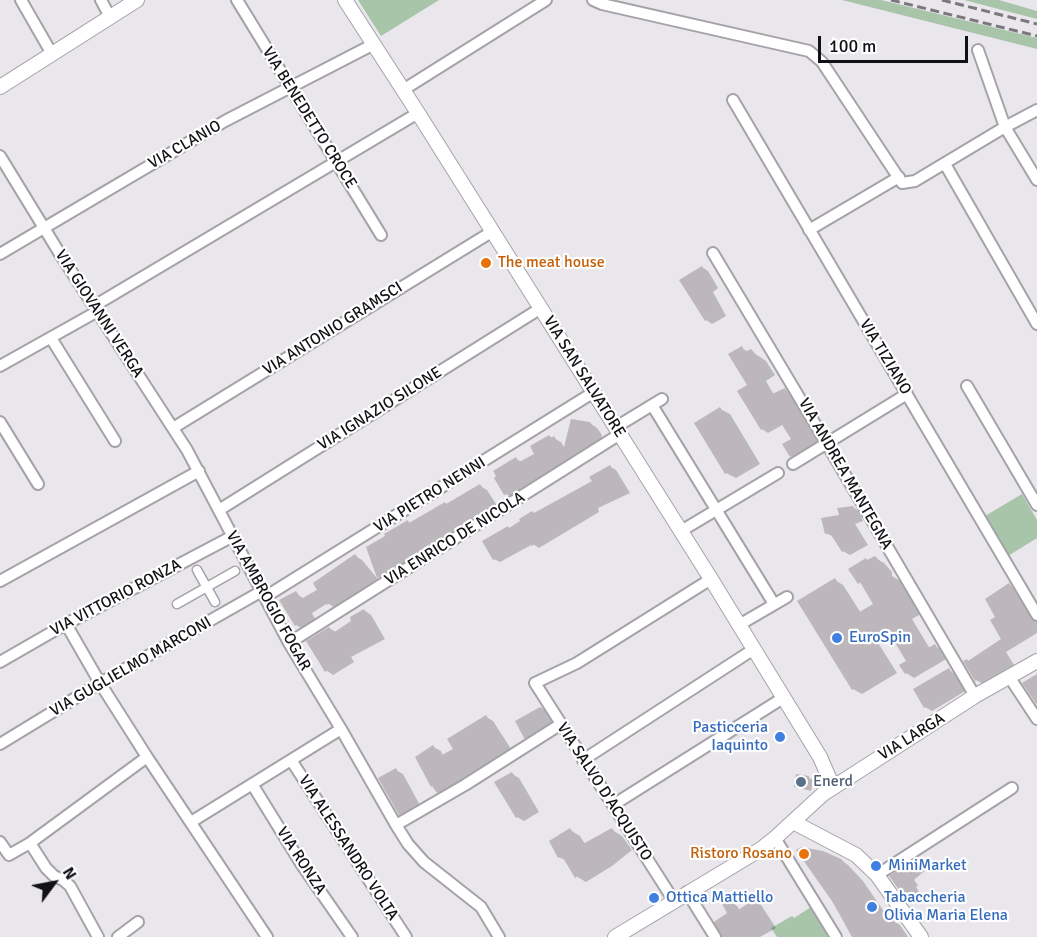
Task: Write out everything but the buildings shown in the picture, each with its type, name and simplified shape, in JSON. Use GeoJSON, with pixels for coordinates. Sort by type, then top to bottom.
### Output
{"type":"FeatureCollection","features":[{"type":"Feature","properties":{"kind":"street"},"geometry":{"type":"LineString","coordinates":[[21,0],[52,54]]}},
{"type":"Feature","properties":{"kind":"street"},"geometry":{"type":"LineString","coordinates":[[101,0],[110,17]]}},
{"type":"Feature","properties":{"kind":"street"},"geometry":{"type":"LineString","coordinates":[[0,87],[137,0]]}},
{"type":"Feature","properties":{"kind":"street","name":"VIA BENEDETTO CROCE"},"geometry":{"type":"LineString","coordinates":[[237,0],[381,235]]}},
{"type":"Feature","properties":{"kind":"street","name":"VIA SAN SALVATORE"},"geometry":{"type":"LineString","coordinates":[[345,0],[493,231],[820,757],[839,783]]}},
{"type":"Feature","properties":{"kind":"street"},"geometry":{"type":"LineString","coordinates":[[403,90],[546,0]]}},
{"type":"Feature","properties":{"kind":"street"},"geometry":{"type":"LineString","coordinates":[[593,0],[602,4],[809,51],[822,62],[902,183],[915,181],[945,165],[1005,127],[1037,110]]}},
{"type":"Feature","properties":{"kind":"street","name":"VIA CLANIO"},"geometry":{"type":"LineString","coordinates":[[0,254],[225,121],[374,44]]}},
{"type":"Feature","properties":{"kind":"street"},"geometry":{"type":"LineString","coordinates":[[978,50],[1005,127],[1037,180]]}},
{"type":"Feature","properties":{"kind":"street","name":"VIA TIZIANO"},"geometry":{"type":"LineString","coordinates":[[733,100],[1037,615]]}},
{"type":"Feature","properties":{"kind":"street"},"geometry":{"type":"LineString","coordinates":[[0,366],[51,338],[418,113]]}},
{"type":"Feature","properties":{"kind":"street","name":"VIA GIOVANNI VERGA"},"geometry":{"type":"LineString","coordinates":[[0,156],[199,471]]}},
{"type":"Feature","properties":{"kind":"street"},"geometry":{"type":"LineString","coordinates":[[945,165],[1037,324]]}},
{"type":"Feature","properties":{"kind":"street"},"geometry":{"type":"LineString","coordinates":[[810,230],[899,177]]}},
{"type":"Feature","properties":{"kind":"street","name":"VIA ANTONIO GRAMSCI"},"geometry":{"type":"LineString","coordinates":[[173,428],[493,231]]}},
{"type":"Feature","properties":{"kind":"street","name":"VIA ANDREA MANTEGNA"},"geometry":{"type":"LineString","coordinates":[[713,253],[975,696]]}},
{"type":"Feature","properties":{"kind":"street","name":"VIA IGNAZIO SILONE"},"geometry":{"type":"LineString","coordinates":[[219,510],[541,308]]}},
{"type":"Feature","properties":{"kind":"street"},"geometry":{"type":"LineString","coordinates":[[51,338],[115,441]]}},
{"type":"Feature","properties":{"kind":"street"},"geometry":{"type":"LineString","coordinates":[[967,386],[1037,506]]}},
{"type":"Feature","properties":{"kind":"street","name":"VIA PIETRO NENNI"},"geometry":{"type":"LineString","coordinates":[[264,594],[594,392]]}},
{"type":"Feature","properties":{"kind":"street"},"geometry":{"type":"LineString","coordinates":[[793,464],[907,394]]}},
{"type":"Feature","properties":{"kind":"street","name":"VIA ENRICO DE NICOLA"},"geometry":{"type":"LineString","coordinates":[[289,643],[618,431],[662,399]]}},
{"type":"Feature","properties":{"kind":"street"},"geometry":{"type":"LineString","coordinates":[[652,405],[774,604]]}},
{"type":"Feature","properties":{"kind":"street"},"geometry":{"type":"LineString","coordinates":[[0,422],[38,484]]}},
{"type":"Feature","properties":{"kind":"street"},"geometry":{"type":"LineString","coordinates":[[0,581],[199,471]]}},
{"type":"Feature","properties":{"kind":"street","name":"VIA AMBROGIO FOGAR"},"geometry":{"type":"LineString","coordinates":[[199,471],[289,643],[408,844],[424,862],[481,907],[499,937]]}},
{"type":"Feature","properties":{"kind":"street"},"geometry":{"type":"LineString","coordinates":[[681,531],[778,473]]}},
{"type":"Feature","properties":{"kind":"street","name":"VIA VITTORIO RONZA"},"geometry":{"type":"LineString","coordinates":[[0,662],[66,624],[233,536]]}},
{"type":"Feature","properties":{"kind":"street"},"geometry":{"type":"LineString","coordinates":[[196,570],[215,602]]}},
{"type":"Feature","properties":{"kind":"street"},"geometry":{"type":"LineString","coordinates":[[177,604],[235,571]]}},
{"type":"Feature","properties":{"kind":"street","name":"VIA SALVO D'ACQUISTO"},"geometry":{"type":"LineString","coordinates":[[674,901],[535,683],[577,663],[711,579]]}},
{"type":"Feature","properties":{"kind":"street","name":"VIA GUGLIELMO MARCONI"},"geometry":{"type":"LineString","coordinates":[[0,744],[100,683],[264,594]]}},
{"type":"Feature","properties":{"kind":"street"},"geometry":{"type":"LineString","coordinates":[[739,625],[787,597]]}},
{"type":"Feature","properties":{"kind":"street"},"geometry":{"type":"LineString","coordinates":[[66,624],[147,757],[267,937]]}},
{"type":"Feature","properties":{"kind":"street"},"geometry":{"type":"LineString","coordinates":[[583,760],[754,649]]}},
{"type":"Feature","properties":{"kind":"street","name":"VIA LARGA"},"geometry":{"type":"LineString","coordinates":[[615,937],[761,849],[822,794],[975,696],[1037,661]]}},
{"type":"Feature","properties":{"kind":"street"},"geometry":{"type":"LineString","coordinates":[[1010,678],[1037,719]]}},
{"type":"Feature","properties":{"kind":"street"},"geometry":{"type":"LineString","coordinates":[[612,805],[783,698]]}},
{"type":"Feature","properties":{"kind":"street"},"geometry":{"type":"LineString","coordinates":[[396,825],[465,785],[561,724]]}},
{"type":"Feature","properties":{"kind":"street"},"geometry":{"type":"LineString","coordinates":[[191,822],[341,729]]}},
{"type":"Feature","properties":{"kind":"street"},"geometry":{"type":"LineString","coordinates":[[0,842],[9,855],[30,843],[147,757]]}},
{"type":"Feature","properties":{"kind":"street","name":"VIA ALESSANDRO VOLTA"},"geometry":{"type":"LineString","coordinates":[[291,760],[406,937]]}},
{"type":"Feature","properties":{"kind":"street","name":"VIA RONZA"},"geometry":{"type":"LineString","coordinates":[[252,784],[302,865],[352,937]]}},
{"type":"Feature","properties":{"kind":"street"},"geometry":{"type":"LineString","coordinates":[[877,875],[1012,788]]}},
{"type":"Feature","properties":{"kind":"street"},"geometry":{"type":"LineString","coordinates":[[793,822],[856,855],[877,875],[921,937]]}},
{"type":"Feature","properties":{"kind":"street"},"geometry":{"type":"LineString","coordinates":[[775,838],[837,937]]}},
{"type":"Feature","properties":{"kind":"street"},"geometry":{"type":"LineString","coordinates":[[30,843],[46,868],[70,886],[98,937]]}},
{"type":"Feature","properties":{"kind":"street"},"geometry":{"type":"LineString","coordinates":[[687,892],[715,937]]}},
{"type":"Feature","properties":{"kind":"street"},"geometry":{"type":"LineString","coordinates":[[118,937],[138,922]]}},
{"type":"Feature","properties":{"kind":"green space"},"geometry":{"type":"Polygon","coordinates":[[[358,0],[439,0],[381,36],[358,0]]]}},
{"type":"Feature","properties":{"kind":"green space"},"geometry":{"type":"Polygon","coordinates":[[[842,0],[881,0],[1037,38],[1037,49],[842,0]]]}},
{"type":"Feature","properties":{"kind":"green space"},"geometry":{"type":"Polygon","coordinates":[[[964,0],[999,0],[1037,11],[1037,19],[964,0]]]}},
{"type":"Feature","properties":{"kind":"green space"},"geometry":{"type":"Polygon","coordinates":[[[1022,494],[1037,520],[1037,538],[1008,556],[985,516],[1022,494]]]}},
{"type":"Feature","properties":{"kind":"green space"},"geometry":{"type":"Polygon","coordinates":[[[811,907],[830,937],[777,937],[771,928],[792,916],[794,918],[811,907]]]}},
{"type":"Feature","properties":{"kind":"railway"},"geometry":{"type":"LineString","coordinates":[[891,0],[1037,36]]}},
{"type":"Feature","properties":{"kind":"railway"},"geometry":{"type":"LineString","coordinates":[[942,0],[1037,24]]}},
{"type":"Feature","properties":{"kind":"place","name":"The meat house"},"geometry":{"type":"Point","coordinates":[486,263]}},
{"type":"Feature","properties":{"kind":"place","name":"EuroSpin"},"geometry":{"type":"Point","coordinates":[837,638]}},
{"type":"Feature","properties":{"kind":"place","name":"Pasticceria Iaquinto"},"geometry":{"type":"Point","coordinates":[780,737]}},
{"type":"Feature","properties":{"kind":"place","name":"Enerd"},"geometry":{"type":"Point","coordinates":[801,782]}},
{"type":"Feature","properties":{"kind":"place","name":"Ristoro Rosano"},"geometry":{"type":"Point","coordinates":[804,854]}},
{"type":"Feature","properties":{"kind":"place","name":"MiniMarket"},"geometry":{"type":"Point","coordinates":[876,866]}},
{"type":"Feature","properties":{"kind":"place","name":"Ottica Mattiello"},"geometry":{"type":"Point","coordinates":[654,898]}},
{"type":"Feature","properties":{"kind":"place","name":"Tabaccheria Olivia Maria Elena"},"geometry":{"type":"Point","coordinates":[872,907]}}]}
